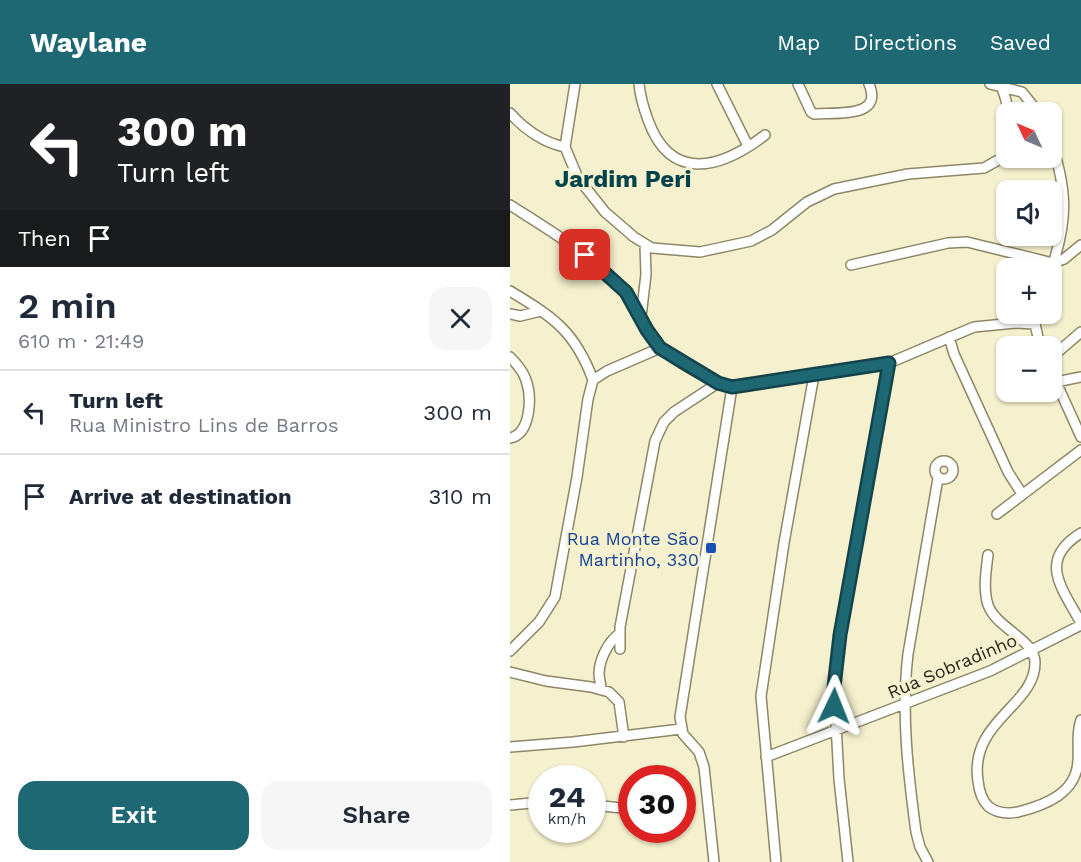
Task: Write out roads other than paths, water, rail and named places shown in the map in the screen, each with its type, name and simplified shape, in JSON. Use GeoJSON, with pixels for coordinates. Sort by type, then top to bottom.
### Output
{"type":"FeatureCollection","features":[{"type":"Feature","properties":{"kind":"street"},"geometry":{"type":"LineString","coordinates":[[575,84],[565,147],[578,178],[598,205],[645,245],[652,248],[700,252],[737,245],[751,241],[772,230],[807,202],[834,189],[908,174],[984,168],[996,161]]}},
{"type":"Feature","properties":{"kind":"street"},"geometry":{"type":"LineString","coordinates":[[639,84],[654,136],[671,155],[688,164],[705,165],[724,159],[765,135]]}},
{"type":"Feature","properties":{"kind":"street"},"geometry":{"type":"LineString","coordinates":[[717,84],[748,146]]}},
{"type":"Feature","properties":{"kind":"street"},"geometry":{"type":"LineString","coordinates":[[798,84],[814,114],[862,110],[871,102],[869,84]]}},
{"type":"Feature","properties":{"kind":"street"},"geometry":{"type":"LineString","coordinates":[[990,84],[1022,92],[1030,102]]}},
{"type":"Feature","properties":{"kind":"street"},"geometry":{"type":"LineString","coordinates":[[1002,88],[1006,102]]}},
{"type":"Feature","properties":{"kind":"street"},"geometry":{"type":"LineString","coordinates":[[510,113],[519,123],[548,142],[565,147]]}},
{"type":"Feature","properties":{"kind":"street"},"geometry":{"type":"LineString","coordinates":[[1054,258],[1065,205],[1059,168]]}},
{"type":"Feature","properties":{"kind":"street"},"geometry":{"type":"LineString","coordinates":[[510,205],[564,240],[626,292],[660,348],[718,383],[732,387],[889,363],[974,327],[1005,324]]}},
{"type":"Feature","properties":{"kind":"street"},"geometry":{"type":"LineString","coordinates":[[851,265],[948,243],[968,242],[1024,258]]}},
{"type":"Feature","properties":{"kind":"street"},"geometry":{"type":"LineString","coordinates":[[641,318],[646,273],[645,245]]}},
{"type":"Feature","properties":{"kind":"street"},"geometry":{"type":"LineString","coordinates":[[1062,260],[1081,245]]}},
{"type":"Feature","properties":{"kind":"street"},"geometry":{"type":"LineString","coordinates":[[510,291],[561,325],[576,344],[593,380]]}},
{"type":"Feature","properties":{"kind":"street"},"geometry":{"type":"LineString","coordinates":[[510,314],[520,316],[541,311]]}},
{"type":"Feature","properties":{"kind":"street"},"geometry":{"type":"LineString","coordinates":[[1035,324],[1038,336]]}},
{"type":"Feature","properties":{"kind":"street"},"geometry":{"type":"LineString","coordinates":[[1062,348],[1081,332]]}},
{"type":"Feature","properties":{"kind":"street"},"geometry":{"type":"LineString","coordinates":[[949,337],[954,354],[1008,472],[1022,494]]}},
{"type":"Feature","properties":{"kind":"street"},"geometry":{"type":"LineString","coordinates":[[510,651],[539,622],[555,597],[593,380],[607,370],[660,348]]}},
{"type":"Feature","properties":{"kind":"street"},"geometry":{"type":"LineString","coordinates":[[510,357],[524,374],[530,394],[522,431],[510,438]]}},
{"type":"Feature","properties":{"kind":"street"},"geometry":{"type":"LineString","coordinates":[[848,862],[835,731],[834,687],[840,635],[889,363]]}},
{"type":"Feature","properties":{"kind":"street"},"geometry":{"type":"LineString","coordinates":[[776,862],[761,696],[814,375]]}},
{"type":"Feature","properties":{"kind":"street"},"geometry":{"type":"LineString","coordinates":[[1062,378],[1081,377]]}},
{"type":"Feature","properties":{"kind":"street"},"geometry":{"type":"LineString","coordinates":[[620,649],[619,634],[655,441],[664,422],[674,412],[718,383]]}},
{"type":"Feature","properties":{"kind":"street"},"geometry":{"type":"LineString","coordinates":[[714,862],[704,767],[699,752],[681,729],[680,717],[732,387]]}},
{"type":"Feature","properties":{"kind":"street"},"geometry":{"type":"LineString","coordinates":[[1062,395],[1081,437]]}},
{"type":"Feature","properties":{"kind":"street"},"geometry":{"type":"LineString","coordinates":[[997,514],[1081,450]]}},
{"type":"Feature","properties":{"kind":"street"},"geometry":{"type":"LineString","coordinates":[[928,862],[915,832],[904,705],[908,654],[938,478]]}},
{"type":"Feature","properties":{"kind":"street"},"geometry":{"type":"LineString","coordinates":[[1081,533],[1064,546],[1058,555],[1056,572],[1081,624]]}},
{"type":"Feature","properties":{"kind":"street"},"geometry":{"type":"LineString","coordinates":[[988,555],[985,582],[988,603],[1000,622],[1032,651],[1035,661],[1031,680],[1021,696],[988,733],[978,758],[979,785],[986,804],[994,810],[1013,813],[1050,801],[1070,787],[1076,776],[1081,720]]}},
{"type":"Feature","properties":{"kind":"street","name":"Rua Sobradinho"},"geometry":{"type":"LineString","coordinates":[[766,758],[990,671],[1081,624]]}},
{"type":"Feature","properties":{"kind":"street"},"geometry":{"type":"LineString","coordinates":[[601,689],[599,677],[601,662],[612,640],[619,634]]}},
{"type":"Feature","properties":{"kind":"street"},"geometry":{"type":"LineString","coordinates":[[510,672],[609,692],[619,702],[624,736]]}},
{"type":"Feature","properties":{"kind":"street"},"geometry":{"type":"LineString","coordinates":[[510,747],[681,729]]}},
{"type":"Feature","properties":{"kind":"street"},"geometry":{"type":"LineString","coordinates":[[510,805],[528,803]]}},
{"type":"Feature","properties":{"kind":"place","name":"Rua Monte São Martinho, 330"},"geometry":{"type":"Point","coordinates":[711,548]}},
{"type":"Feature","properties":{"kind":"district","name":"Jardim Peri"},"geometry":{"type":"Point","coordinates":[623,179]}}]}
